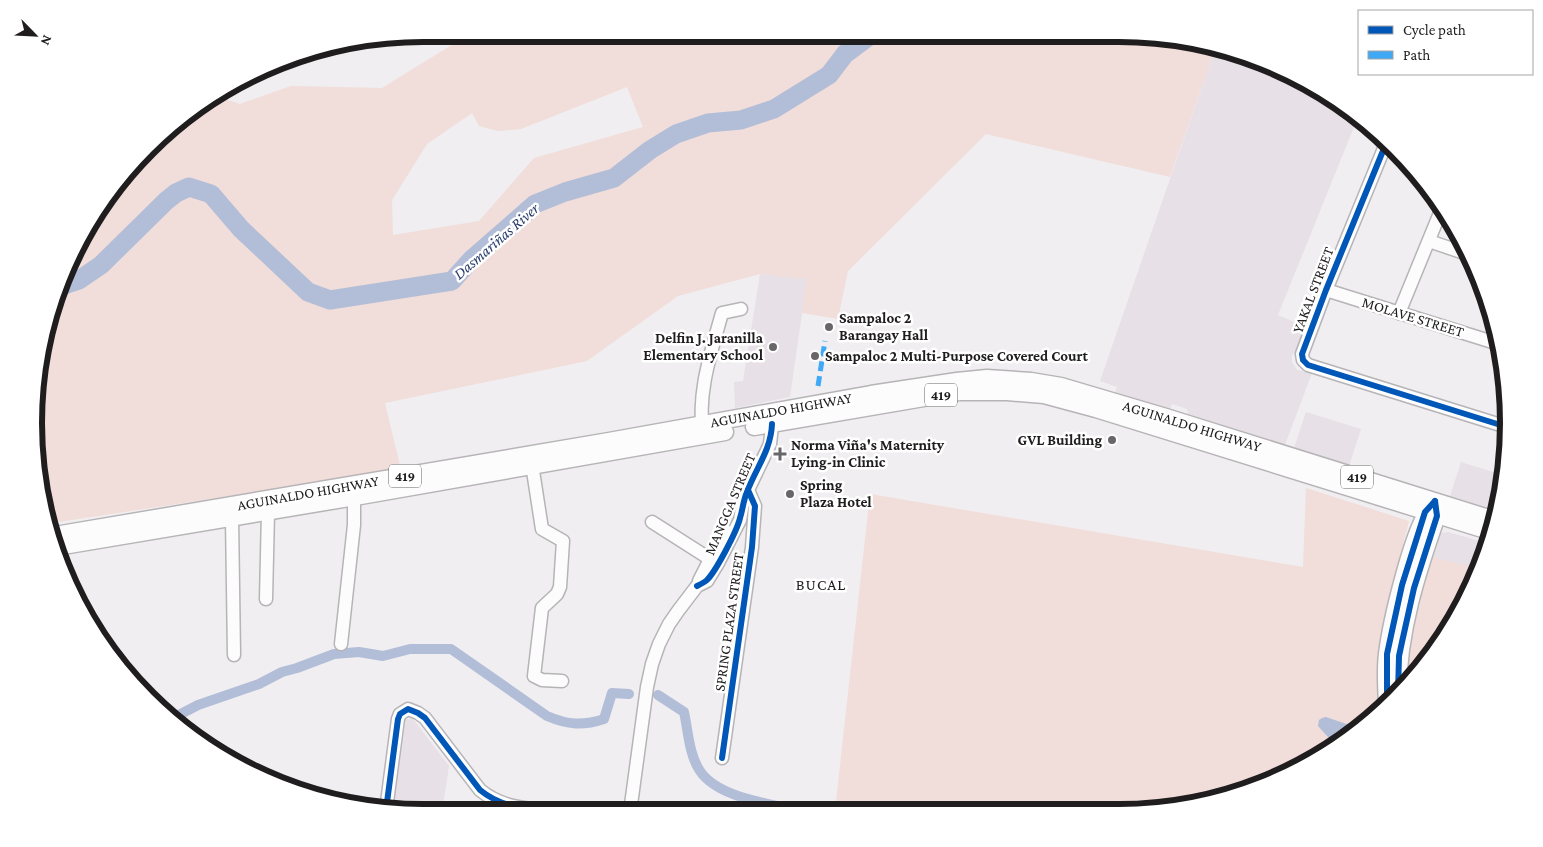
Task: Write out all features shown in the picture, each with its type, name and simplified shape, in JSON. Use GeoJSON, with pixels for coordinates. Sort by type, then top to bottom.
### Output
{"type":"FeatureCollection","features":[{"type":"Feature","properties":{"kind":"main road","name":"AGUINALDO HIGHWAY"},"geometry":{"type":"LineString","coordinates":[[59,534],[354,491],[772,418],[959,392],[1008,392],[1044,395],[1432,510],[1485,530]]}},
{"type":"Feature","properties":{"kind":"main road","name":"AGUINALDO HIGHWAY"},"geometry":{"type":"LineString","coordinates":[[63,546],[268,512],[354,491]]}},
{"type":"Feature","properties":{"kind":"main road","name":"AGUINALDO HIGHWAY"},"geometry":{"type":"LineString","coordinates":[[1432,510],[1489,519]]}},
{"type":"Feature","properties":{"kind":"main road"},"geometry":{"type":"LineString","coordinates":[[1398,683],[1399,656],[1404,629],[1432,510]]}},
{"type":"Feature","properties":{"kind":"main road"},"geometry":{"type":"LineString","coordinates":[[1387,695],[1386,674],[1389,639],[1402,585],[1432,510]]}},
{"type":"Feature","properties":{"kind":"street","name":"YAKAL STREET"},"geometry":{"type":"LineString","coordinates":[[1384,149],[1326,290],[1302,354],[1303,360],[1308,365],[1500,425]]}},
{"type":"Feature","properties":{"kind":"street"},"geometry":{"type":"LineString","coordinates":[[1399,314],[1439,216]]}},
{"type":"Feature","properties":{"kind":"street"},"geometry":{"type":"LineString","coordinates":[[1428,241],[1459,251]]}},
{"type":"Feature","properties":{"kind":"street","name":"MOLAVE STREET"},"geometry":{"type":"LineString","coordinates":[[1326,290],[1491,341]]}},
{"type":"Feature","properties":{"kind":"street"},"geometry":{"type":"LineString","coordinates":[[702,430],[700,414],[705,373],[722,313],[740,309]]}},
{"type":"Feature","properties":{"kind":"street","name":"MANGGA STREET"},"geometry":{"type":"LineString","coordinates":[[697,586],[707,580],[740,520],[748,490],[770,444],[772,418]]}},
{"type":"Feature","properties":{"kind":"street"},"geometry":{"type":"LineString","coordinates":[[532,460],[542,529],[563,540],[560,587],[557,594],[542,608],[534,676],[542,680],[562,681]]}},
{"type":"Feature","properties":{"kind":"street","name":"SPRING PLAZA STREET"},"geometry":{"type":"LineString","coordinates":[[722,758],[752,547],[755,506],[748,490]]}},
{"type":"Feature","properties":{"kind":"street"},"geometry":{"type":"LineString","coordinates":[[341,644],[354,525],[354,491]]}},
{"type":"Feature","properties":{"kind":"street","name":"MANGGA STREET"},"geometry":{"type":"LineString","coordinates":[[631,804],[644,704],[652,664],[669,624],[697,586],[700,576],[733,516],[743,503]]}},
{"type":"Feature","properties":{"kind":"street"},"geometry":{"type":"LineString","coordinates":[[266,599],[268,512]]}},
{"type":"Feature","properties":{"kind":"street"},"geometry":{"type":"LineString","coordinates":[[232,518],[234,654]]}},
{"type":"Feature","properties":{"kind":"street"},"geometry":{"type":"LineString","coordinates":[[652,522],[710,559]]}},
{"type":"Feature","properties":{"kind":"street"},"geometry":{"type":"LineString","coordinates":[[387,803],[398,720],[400,714],[408,709],[426,718],[480,790],[498,804]]}},
{"type":"Feature","properties":{"kind":"shaded area"},"geometry":{"type":"Polygon","coordinates":[[[457,42],[1120,42],[1169,46],[1213,54],[1170,177],[986,134],[848,271],[838,319],[802,313],[806,279],[760,274],[678,296],[587,361],[385,403],[401,470],[55,523],[46,473],[42,424],[43,399],[50,349],[63,301],[82,255],[121,192],[137,172],[172,137],[225,99],[240,104],[291,86],[382,88],[457,42]],[[627,87],[521,129],[498,131],[479,126],[472,113],[427,144],[392,200],[393,235],[479,221],[534,158],[643,127],[627,87]]]}},
{"type":"Feature","properties":{"kind":"shaded area"},"geometry":{"type":"Polygon","coordinates":[[[1213,54],[1242,63],[1288,82],[1331,107],[1355,124],[1278,315],[1308,328],[1300,349],[1292,355],[1292,362],[1297,370],[1312,373],[1285,445],[1188,414],[1187,409],[1172,404],[1170,410],[1115,393],[1117,387],[1100,381],[1213,54]]]}},
{"type":"Feature","properties":{"kind":"shaded area","name":"Delfin J. Jaranilla Elementary School"},"geometry":{"type":"Polygon","coordinates":[[[760,274],[807,279],[790,397],[735,408],[734,382],[743,381],[760,274]]]}},
{"type":"Feature","properties":{"kind":"shaded area"},"geometry":{"type":"Polygon","coordinates":[[[1306,412],[1361,429],[1349,466],[1294,448],[1306,412]]]}},
{"type":"Feature","properties":{"kind":"shaded area"},"geometry":{"type":"Polygon","coordinates":[[[1461,462],[1497,473],[1491,509],[1450,496],[1461,462]]]}},
{"type":"Feature","properties":{"kind":"shaded area"},"geometry":{"type":"Polygon","coordinates":[[[1306,488],[1409,521],[1385,616],[1378,676],[1378,703],[1331,740],[1288,765],[1218,792],[1144,804],[836,804],[870,494],[1303,567],[1306,488]]]}},
{"type":"Feature","properties":{"kind":"shaded area"},"geometry":{"type":"Polygon","coordinates":[[[1448,532],[1481,542],[1461,592],[1449,614],[1412,667],[1413,622],[1441,533],[1448,532]]]}},
{"type":"Feature","properties":{"kind":"shaded area"},"geometry":{"type":"Polygon","coordinates":[[[1433,557],[1472,567],[1449,614],[1422,655],[1406,675],[1407,652],[1413,622],[1433,557]]]}},
{"type":"Feature","properties":{"kind":"shaded area"},"geometry":{"type":"Polygon","coordinates":[[[406,719],[413,719],[449,766],[443,804],[394,803],[406,719]]]}},
{"type":"Feature","properties":{"kind":"water"},"geometry":{"type":"Polygon","coordinates":[[[1326,717],[1351,726],[1331,740],[1318,726],[1319,720],[1326,717]]]}},
{"type":"Feature","properties":{"kind":"waterway","name":"Dasmariñas River"},"geometry":{"type":"LineString","coordinates":[[70,283],[79,280],[101,265],[166,201],[176,193],[189,187],[211,194],[241,229],[308,292],[330,300],[452,281],[471,260],[535,204],[565,192],[614,178],[650,150],[676,134],[708,123],[741,120],[774,109],[829,75],[845,54],[861,42]]}},
{"type":"Feature","properties":{"kind":"waterway"},"geometry":{"type":"LineString","coordinates":[[178,715],[198,705],[259,684],[282,672],[334,654],[359,652],[383,656],[410,649],[451,649],[547,716],[569,723],[582,724],[604,719],[612,693],[629,694]]}},
{"type":"Feature","properties":{"kind":"waterway"},"geometry":{"type":"LineString","coordinates":[[658,695],[684,712],[693,758],[700,771],[708,780],[732,794],[770,804]]}},
{"type":"Feature","properties":{"kind":"marked path"},"geometry":{"type":"LineString","coordinates":[[818,386],[825,341]]}},
{"type":"Feature","properties":{"kind":"cycle path"},"geometry":{"type":"LineString","coordinates":[[1384,149],[1326,290],[1302,354],[1303,360],[1308,365],[1500,425]]}},
{"type":"Feature","properties":{"kind":"cycle path"},"geometry":{"type":"LineString","coordinates":[[697,586],[706,581],[711,575],[735,532],[746,495],[769,442],[772,424]]}},
{"type":"Feature","properties":{"kind":"cycle path"},"geometry":{"type":"LineString","coordinates":[[722,758],[752,547],[755,506],[748,490]]}},
{"type":"Feature","properties":{"kind":"cycle path"},"geometry":{"type":"LineString","coordinates":[[1398,683],[1399,656],[1414,588],[1437,516],[1435,501]]}},
{"type":"Feature","properties":{"kind":"cycle path"},"geometry":{"type":"LineString","coordinates":[[1387,695],[1387,654],[1402,585],[1425,512],[1435,501]]}},
{"type":"Feature","properties":{"kind":"cycle path"},"geometry":{"type":"LineString","coordinates":[[387,803],[398,719],[400,714],[408,709],[425,718],[480,790],[507,804]]}},
{"type":"Feature","properties":{"kind":"place","name":"Sampaloc 2 Barangay Hall"},"geometry":{"type":"Point","coordinates":[829,327]}},
{"type":"Feature","properties":{"kind":"place","name":"Delfin J. Jaranilla Elementary School"},"geometry":{"type":"Point","coordinates":[773,347]}},
{"type":"Feature","properties":{"kind":"place","name":"Sampaloc 2 Multi-Purpose Covered Court"},"geometry":{"type":"Point","coordinates":[815,356]}},
{"type":"Feature","properties":{"kind":"place","name":"GVL Building"},"geometry":{"type":"Point","coordinates":[1112,440]}},
{"type":"Feature","properties":{"kind":"place","name":"Norma Viña's Maternity Lying-in Clinic"},"geometry":{"type":"Point","coordinates":[780,454]}},
{"type":"Feature","properties":{"kind":"place","name":"Spring Plaza Hotel"},"geometry":{"type":"Point","coordinates":[790,494]}},
{"type":"Feature","properties":{"kind":"district","name":"BUCAL"},"geometry":{"type":"Point","coordinates":[821,584]}}]}
